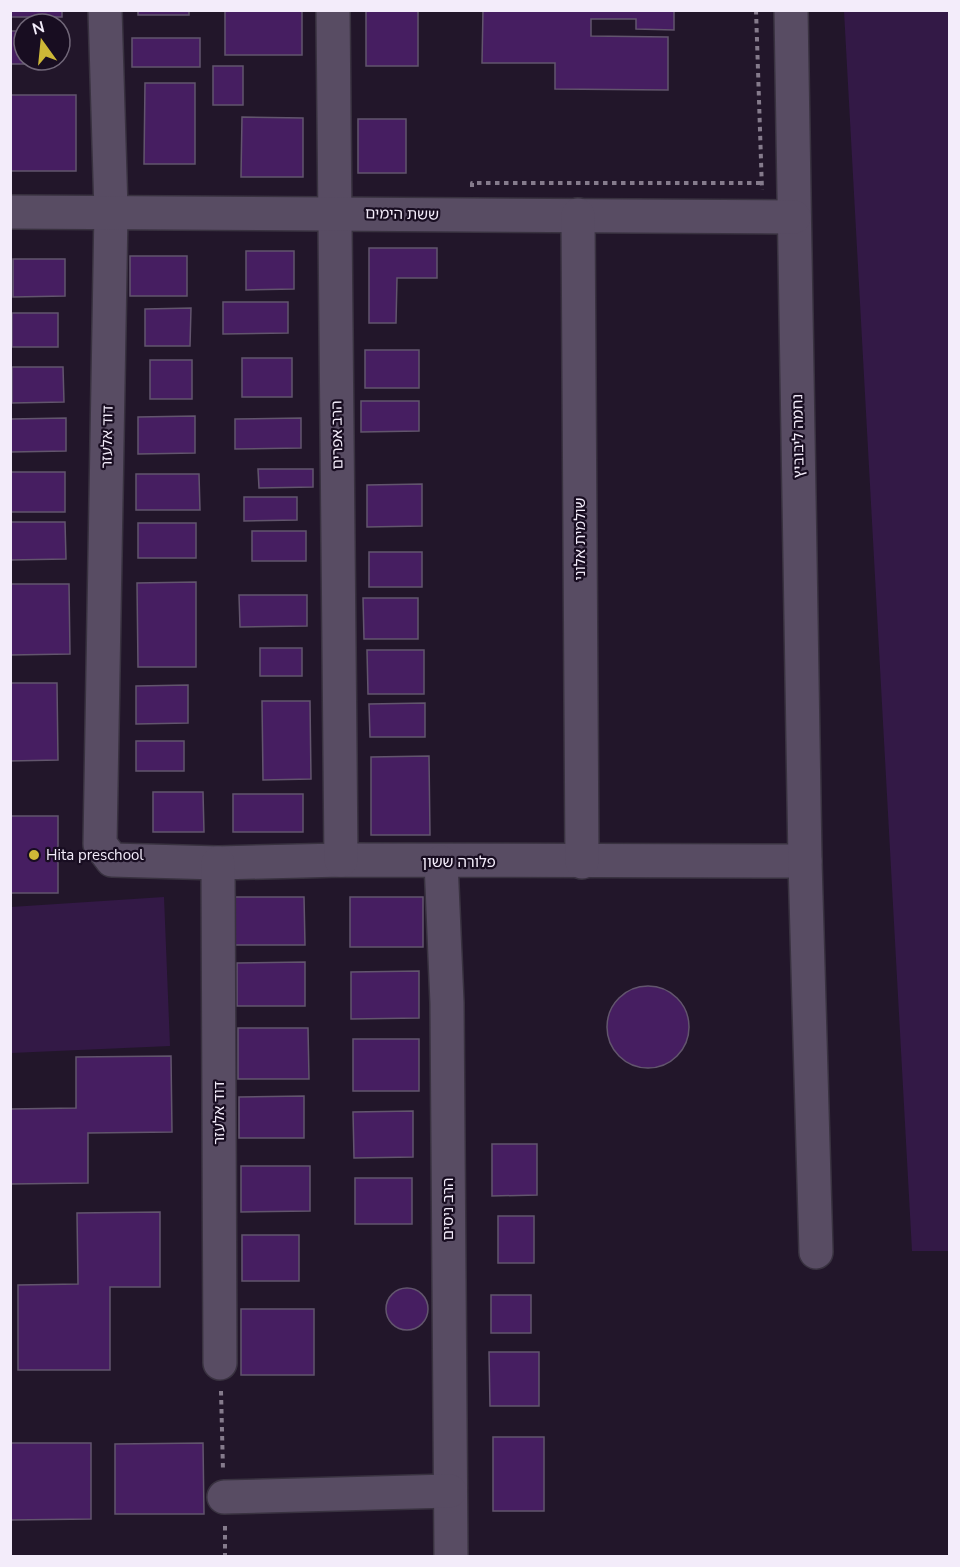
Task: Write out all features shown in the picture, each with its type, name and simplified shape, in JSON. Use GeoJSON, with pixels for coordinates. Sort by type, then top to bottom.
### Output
{"type":"FeatureCollection","features":[{"type":"Feature","properties":{"kind":"street","name":"דוד אלעזר"},"geometry":{"type":"LineString","coordinates":[[105,10],[111,211],[100,843],[112,860]]}},
{"type":"Feature","properties":{"kind":"street","name":"הרב אפרים"},"geometry":{"type":"LineString","coordinates":[[333,10],[341,860]]}},
{"type":"Feature","properties":{"kind":"street","name":"נחמה ליבוביץ"},"geometry":{"type":"LineString","coordinates":[[791,10],[805,861],[816,1251]]}},
{"type":"Feature","properties":{"kind":"street","name":"ששת הימים"},"geometry":{"type":"LineString","coordinates":[[10,212],[794,217]]}},
{"type":"Feature","properties":{"kind":"street","name":"שולמית אלוני"},"geometry":{"type":"LineString","coordinates":[[578,215],[582,862]]}},
{"type":"Feature","properties":{"kind":"street","name":"פלורה ששון"},"geometry":{"type":"LineString","coordinates":[[112,860],[218,863],[341,860],[805,861]]}},
{"type":"Feature","properties":{"kind":"street","name":"הרב ניסים"},"geometry":{"type":"LineString","coordinates":[[441,862],[447,1003],[451,1557]]}},
{"type":"Feature","properties":{"kind":"street","name":"דוד אלעזר"},"geometry":{"type":"LineString","coordinates":[[218,863],[220,1363]]}},
{"type":"Feature","properties":{"kind":"street"},"geometry":{"type":"LineString","coordinates":[[224,1497],[450,1491]]}},
{"type":"Feature","properties":{"kind":"path"},"geometry":{"type":"LineString","coordinates":[[220,1363],[225,1557]]}},
{"type":"Feature","properties":{"kind":"shaded area"},"geometry":{"type":"Polygon","coordinates":[[[844,11],[949,11],[949,1251],[912,1251],[844,11]]]}},
{"type":"Feature","properties":{"kind":"shaded area"},"geometry":{"type":"Polygon","coordinates":[[[164,897],[170,1046],[11,1053],[11,907],[164,897]]]}},
{"type":"Feature","properties":{"kind":"building"},"geometry":{"type":"Polygon","coordinates":[[[10,10],[62,10],[62,12],[12,12],[12,17],[10,17],[10,10]]]}},
{"type":"Feature","properties":{"kind":"building"},"geometry":{"type":"Polygon","coordinates":[[[138,10],[189,10],[189,15],[138,15],[138,10]]]}},
{"type":"Feature","properties":{"kind":"building"},"geometry":{"type":"Polygon","coordinates":[[[225,10],[302,10],[302,55],[225,55],[225,10]]]}},
{"type":"Feature","properties":{"kind":"building"},"geometry":{"type":"Polygon","coordinates":[[[366,10],[418,10],[418,66],[366,66],[366,10]]]}},
{"type":"Feature","properties":{"kind":"building"},"geometry":{"type":"Polygon","coordinates":[[[483,10],[674,10],[674,30],[636,29],[636,19],[591,19],[591,36],[668,37],[668,90],[555,89],[555,63],[482,63],[483,10]]]}},
{"type":"Feature","properties":{"kind":"building"},"geometry":{"type":"Polygon","coordinates":[[[10,31],[12,31],[12,64],[10,64],[10,31]]]}},
{"type":"Feature","properties":{"kind":"building"},"geometry":{"type":"Polygon","coordinates":[[[132,38],[200,38],[200,67],[132,67],[132,38]]]}},
{"type":"Feature","properties":{"kind":"building"},"geometry":{"type":"Polygon","coordinates":[[[213,66],[243,66],[243,105],[213,105],[213,66]]]}},
{"type":"Feature","properties":{"kind":"building"},"geometry":{"type":"Polygon","coordinates":[[[145,83],[195,83],[195,164],[144,164],[145,83]]]}},
{"type":"Feature","properties":{"kind":"building"},"geometry":{"type":"Polygon","coordinates":[[[10,95],[76,95],[76,171],[10,171],[10,95]]]}},
{"type":"Feature","properties":{"kind":"building"},"geometry":{"type":"Polygon","coordinates":[[[242,117],[303,118],[303,177],[241,177],[242,117]]]}},
{"type":"Feature","properties":{"kind":"building"},"geometry":{"type":"Polygon","coordinates":[[[358,119],[406,119],[406,173],[358,173],[358,119]]]}},
{"type":"Feature","properties":{"kind":"building"},"geometry":{"type":"Polygon","coordinates":[[[369,248],[437,248],[437,278],[397,278],[396,323],[369,323],[369,248]]]}},
{"type":"Feature","properties":{"kind":"building"},"geometry":{"type":"Polygon","coordinates":[[[246,251],[294,251],[294,289],[246,290],[246,251]]]}},
{"type":"Feature","properties":{"kind":"building"},"geometry":{"type":"Polygon","coordinates":[[[130,256],[187,256],[187,296],[130,296],[130,256]]]}},
{"type":"Feature","properties":{"kind":"building"},"geometry":{"type":"Polygon","coordinates":[[[13,259],[65,259],[65,296],[13,297],[13,259]]]}},
{"type":"Feature","properties":{"kind":"building"},"geometry":{"type":"Polygon","coordinates":[[[223,302],[288,302],[288,333],[223,334],[223,302]]]}},
{"type":"Feature","properties":{"kind":"building"},"geometry":{"type":"Polygon","coordinates":[[[191,308],[190,346],[145,346],[145,309],[191,308]]]}},
{"type":"Feature","properties":{"kind":"building"},"geometry":{"type":"Polygon","coordinates":[[[12,313],[58,313],[58,347],[12,347],[12,313]]]}},
{"type":"Feature","properties":{"kind":"building"},"geometry":{"type":"Polygon","coordinates":[[[365,350],[419,350],[419,388],[365,388],[365,350]]]}},
{"type":"Feature","properties":{"kind":"building"},"geometry":{"type":"Polygon","coordinates":[[[242,358],[292,358],[292,397],[242,397],[242,358]]]}},
{"type":"Feature","properties":{"kind":"building"},"geometry":{"type":"Polygon","coordinates":[[[150,360],[192,360],[192,399],[150,399],[150,360]]]}},
{"type":"Feature","properties":{"kind":"building"},"geometry":{"type":"Polygon","coordinates":[[[12,367],[63,367],[64,402],[12,403],[12,367]]]}},
{"type":"Feature","properties":{"kind":"building"},"geometry":{"type":"Polygon","coordinates":[[[361,401],[419,401],[419,431],[361,432],[361,401]]]}},
{"type":"Feature","properties":{"kind":"building"},"geometry":{"type":"Polygon","coordinates":[[[195,416],[195,453],[138,454],[138,417],[195,416]]]}},
{"type":"Feature","properties":{"kind":"building"},"geometry":{"type":"Polygon","coordinates":[[[66,418],[66,451],[11,452],[11,419],[66,418]]]}},
{"type":"Feature","properties":{"kind":"building"},"geometry":{"type":"Polygon","coordinates":[[[301,418],[301,448],[235,449],[235,419],[301,418]]]}},
{"type":"Feature","properties":{"kind":"building"},"geometry":{"type":"Polygon","coordinates":[[[258,469],[313,469],[313,487],[259,488],[258,469]]]}},
{"type":"Feature","properties":{"kind":"building"},"geometry":{"type":"Polygon","coordinates":[[[10,472],[65,472],[65,512],[10,512],[10,472]]]}},
{"type":"Feature","properties":{"kind":"building"},"geometry":{"type":"Polygon","coordinates":[[[136,474],[199,474],[200,510],[136,510],[136,474]]]}},
{"type":"Feature","properties":{"kind":"building"},"geometry":{"type":"Polygon","coordinates":[[[422,484],[422,526],[367,527],[367,485],[422,484]]]}},
{"type":"Feature","properties":{"kind":"building"},"geometry":{"type":"Polygon","coordinates":[[[244,497],[297,497],[297,520],[244,521],[244,497]]]}},
{"type":"Feature","properties":{"kind":"building"},"geometry":{"type":"Polygon","coordinates":[[[10,522],[65,522],[66,559],[10,560],[10,522]]]}},
{"type":"Feature","properties":{"kind":"building"},"geometry":{"type":"Polygon","coordinates":[[[138,523],[196,523],[196,558],[138,558],[138,523]]]}},
{"type":"Feature","properties":{"kind":"building"},"geometry":{"type":"Polygon","coordinates":[[[252,531],[306,531],[306,561],[252,561],[252,531]]]}},
{"type":"Feature","properties":{"kind":"building"},"geometry":{"type":"Polygon","coordinates":[[[369,552],[422,552],[422,587],[369,587],[369,552]]]}},
{"type":"Feature","properties":{"kind":"building"},"geometry":{"type":"Polygon","coordinates":[[[196,582],[196,667],[138,667],[137,583],[196,582]]]}},
{"type":"Feature","properties":{"kind":"building"},"geometry":{"type":"Polygon","coordinates":[[[10,584],[69,584],[70,654],[10,655],[10,584]]]}},
{"type":"Feature","properties":{"kind":"building"},"geometry":{"type":"Polygon","coordinates":[[[239,595],[307,595],[307,626],[240,627],[239,595]]]}},
{"type":"Feature","properties":{"kind":"building"},"geometry":{"type":"Polygon","coordinates":[[[363,598],[418,598],[418,639],[364,639],[363,598]]]}},
{"type":"Feature","properties":{"kind":"building"},"geometry":{"type":"Polygon","coordinates":[[[260,648],[302,648],[302,676],[260,676],[260,648]]]}},
{"type":"Feature","properties":{"kind":"building"},"geometry":{"type":"Polygon","coordinates":[[[367,650],[424,650],[424,694],[368,694],[367,650]]]}},
{"type":"Feature","properties":{"kind":"building"},"geometry":{"type":"Polygon","coordinates":[[[10,683],[57,683],[58,760],[10,761],[10,683]]]}},
{"type":"Feature","properties":{"kind":"building"},"geometry":{"type":"Polygon","coordinates":[[[188,685],[188,723],[136,724],[136,686],[188,685]]]}},
{"type":"Feature","properties":{"kind":"building"},"geometry":{"type":"Polygon","coordinates":[[[262,701],[310,701],[311,779],[263,780],[262,701]]]}},
{"type":"Feature","properties":{"kind":"building"},"geometry":{"type":"Polygon","coordinates":[[[425,703],[425,737],[370,737],[369,704],[425,703]]]}},
{"type":"Feature","properties":{"kind":"building"},"geometry":{"type":"Polygon","coordinates":[[[136,741],[184,741],[184,771],[136,771],[136,741]]]}},
{"type":"Feature","properties":{"kind":"building"},"geometry":{"type":"Polygon","coordinates":[[[429,756],[430,835],[371,835],[371,757],[429,756]]]}},
{"type":"Feature","properties":{"kind":"building"},"geometry":{"type":"Polygon","coordinates":[[[153,792],[203,792],[204,832],[153,832],[153,792]]]}},
{"type":"Feature","properties":{"kind":"building"},"geometry":{"type":"Polygon","coordinates":[[[233,794],[303,794],[303,832],[233,832],[233,794]]]}},
{"type":"Feature","properties":{"kind":"building","name":"Hita preschool"},"geometry":{"type":"Polygon","coordinates":[[[10,816],[58,816],[58,893],[10,893],[10,816]]]}},
{"type":"Feature","properties":{"kind":"building"},"geometry":{"type":"Polygon","coordinates":[[[234,897],[304,897],[305,945],[234,945],[234,897]]]}},
{"type":"Feature","properties":{"kind":"building"},"geometry":{"type":"Polygon","coordinates":[[[350,897],[423,897],[423,947],[350,947],[350,897]]]}},
{"type":"Feature","properties":{"kind":"building"},"geometry":{"type":"Polygon","coordinates":[[[305,962],[305,1006],[237,1006],[237,963],[305,962]]]}},
{"type":"Feature","properties":{"kind":"building"},"geometry":{"type":"Polygon","coordinates":[[[419,971],[419,1018],[351,1019],[351,972],[419,971]]]}},
{"type":"Feature","properties":{"kind":"building"},"geometry":{"type":"Polygon","coordinates":[[[648,986],[664,989],[677,998],[686,1011],[689,1027],[686,1043],[677,1056],[664,1065],[648,1068],[632,1065],[619,1056],[610,1043],[607,1027],[610,1011],[619,998],[632,989],[648,986]]]}},
{"type":"Feature","properties":{"kind":"building"},"geometry":{"type":"Polygon","coordinates":[[[238,1028],[308,1028],[309,1079],[238,1079],[238,1028]]]}},
{"type":"Feature","properties":{"kind":"building"},"geometry":{"type":"Polygon","coordinates":[[[353,1039],[419,1039],[419,1091],[353,1091],[353,1039]]]}},
{"type":"Feature","properties":{"kind":"building"},"geometry":{"type":"Polygon","coordinates":[[[171,1056],[172,1132],[88,1133],[88,1183],[10,1184],[10,1109],[76,1108],[76,1057],[171,1056]]]}},
{"type":"Feature","properties":{"kind":"building"},"geometry":{"type":"Polygon","coordinates":[[[304,1096],[304,1138],[239,1138],[239,1097],[304,1096]]]}},
{"type":"Feature","properties":{"kind":"building"},"geometry":{"type":"Polygon","coordinates":[[[413,1111],[413,1157],[354,1158],[353,1112],[413,1111]]]}},
{"type":"Feature","properties":{"kind":"building"},"geometry":{"type":"Polygon","coordinates":[[[492,1144],[537,1144],[537,1195],[492,1196],[492,1144]]]}},
{"type":"Feature","properties":{"kind":"building"},"geometry":{"type":"Polygon","coordinates":[[[241,1166],[310,1166],[310,1211],[241,1212],[241,1166]]]}},
{"type":"Feature","properties":{"kind":"building"},"geometry":{"type":"Polygon","coordinates":[[[355,1178],[412,1178],[412,1224],[355,1224],[355,1178]]]}},
{"type":"Feature","properties":{"kind":"building"},"geometry":{"type":"Polygon","coordinates":[[[160,1212],[160,1287],[110,1287],[110,1370],[18,1370],[18,1285],[78,1284],[77,1213],[160,1212]]]}},
{"type":"Feature","properties":{"kind":"building"},"geometry":{"type":"Polygon","coordinates":[[[498,1216],[534,1216],[534,1263],[498,1263],[498,1216]]]}},
{"type":"Feature","properties":{"kind":"building"},"geometry":{"type":"Polygon","coordinates":[[[242,1235],[299,1235],[299,1281],[242,1281],[242,1235]]]}},
{"type":"Feature","properties":{"kind":"building"},"geometry":{"type":"Polygon","coordinates":[[[407,1288],[422,1294],[428,1309],[422,1324],[407,1330],[392,1324],[386,1309],[392,1294],[407,1288]]]}},
{"type":"Feature","properties":{"kind":"building"},"geometry":{"type":"Polygon","coordinates":[[[491,1295],[531,1295],[531,1333],[491,1333],[491,1295]]]}},
{"type":"Feature","properties":{"kind":"building"},"geometry":{"type":"Polygon","coordinates":[[[241,1309],[314,1309],[314,1375],[241,1375],[241,1309]]]}},
{"type":"Feature","properties":{"kind":"building"},"geometry":{"type":"Polygon","coordinates":[[[489,1352],[539,1352],[539,1406],[490,1406],[489,1352]]]}},
{"type":"Feature","properties":{"kind":"building"},"geometry":{"type":"Polygon","coordinates":[[[493,1437],[544,1437],[544,1511],[493,1511],[493,1437]]]}},
{"type":"Feature","properties":{"kind":"building"},"geometry":{"type":"Polygon","coordinates":[[[10,1443],[91,1443],[91,1519],[10,1520],[10,1443]]]}},
{"type":"Feature","properties":{"kind":"building"},"geometry":{"type":"Polygon","coordinates":[[[203,1443],[204,1514],[115,1514],[115,1444],[203,1443]]]}},
{"type":"Feature","properties":{"kind":"place","name":"Hita preschool"},"geometry":{"type":"Point","coordinates":[34,855]}}]}
